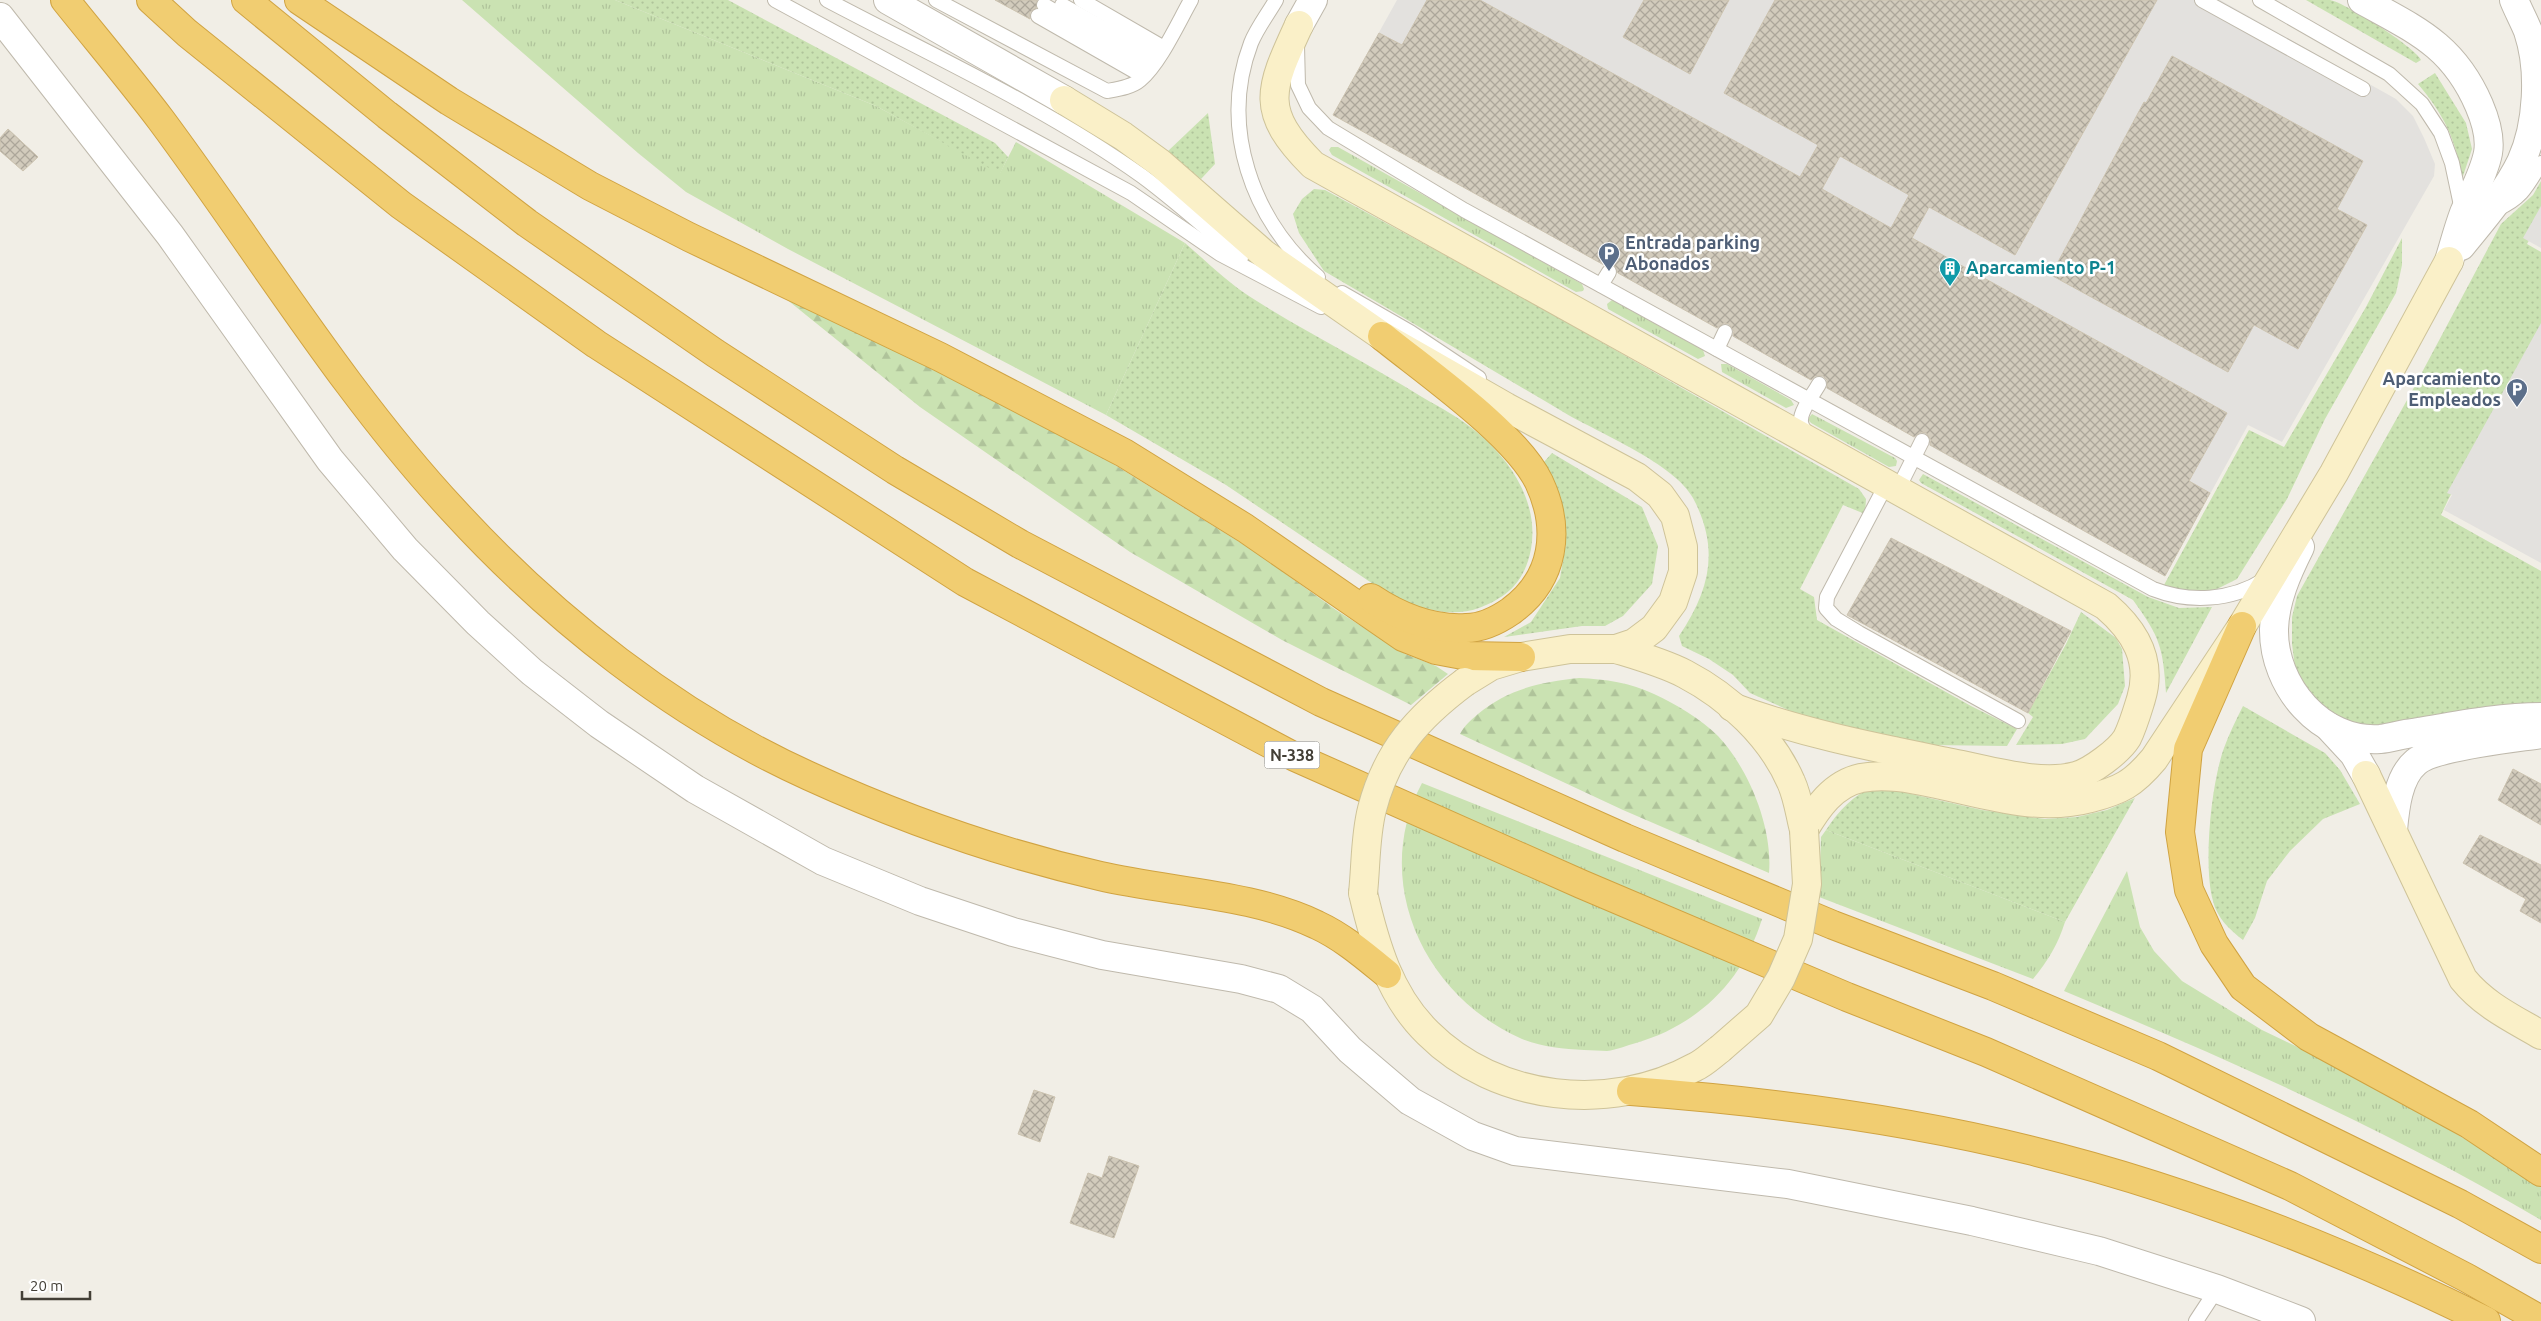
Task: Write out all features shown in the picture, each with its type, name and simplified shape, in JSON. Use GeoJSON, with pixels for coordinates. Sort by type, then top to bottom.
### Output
{"type":"FeatureCollection","features":[{"type":"Feature","properties":{"kind":"highway"},"geometry":{"type":"LineString","coordinates":[[65,0],[159,118],[393,439],[454,511],[541,598],[636,674],[704,720],[805,775],[913,820],[975,843],[1102,876],[1269,907],[1316,924],[1349,943],[1387,974]]}},
{"type":"Feature","properties":{"kind":"highway","name":"N-338"},"geometry":{"type":"LineString","coordinates":[[151,0],[187,33],[401,205],[547,310],[604,350],[965,582],[1295,757],[1581,884],[1847,997],[1994,1056],[2220,1155],[2299,1191],[2467,1278],[2541,1320]]}},
{"type":"Feature","properties":{"kind":"highway"},"geometry":{"type":"LineString","coordinates":[[246,0],[387,116],[535,228],[716,353],[887,465],[1020,544],[1321,702],[1634,842],[1833,925],[1993,986],[2158,1056],[2425,1186],[2541,1249]]}},
{"type":"Feature","properties":{"kind":"highway"},"geometry":{"type":"LineString","coordinates":[[299,0],[448,101],[590,186],[688,237],[1014,395],[1124,453],[1228,518],[1402,638],[1436,650],[1468,656],[1521,657]]}},
{"type":"Feature","properties":{"kind":"highway"},"geometry":{"type":"LineString","coordinates":[[1014,395],[1097,430],[1231,503],[1384,607],[1424,624],[1467,628],[1496,622],[1521,604],[1539,584],[1549,559],[1552,534],[1549,508],[1525,458],[1473,410],[1382,336]]}},
{"type":"Feature","properties":{"kind":"highway"},"geometry":{"type":"LineString","coordinates":[[2242,626],[2188,749],[2180,832],[2189,890],[2214,944],[2242,987],[2310,1037],[2469,1124],[2541,1172]]}},
{"type":"Feature","properties":{"kind":"highway"},"geometry":{"type":"LineString","coordinates":[[1630,1091],[1807,1109],[1935,1129],[2029,1150],[2121,1175],[2298,1235],[2486,1321]]}},
{"type":"Feature","properties":{"kind":"street"},"geometry":{"type":"LineString","coordinates":[[888,0],[1064,100],[1122,136],[1160,163],[1264,254],[1382,336],[1506,407],[1637,477],[1660,495],[1675,516],[1683,547],[1683,572],[1673,602],[1654,628],[1634,643],[1616,649],[1570,649],[1521,657],[1491,666],[1465,682],[1432,707],[1406,736],[1386,772],[1372,810],[1363,893],[1374,944],[1387,974],[1400,997],[1427,1032],[1474,1069],[1529,1090],[1594,1096],[1630,1091],[1695,1067],[1720,1049],[1759,1015],[1781,978],[1798,939],[1806,884],[1804,830],[1791,782],[1768,743],[1732,707],[1714,692],[1684,673],[1616,649]]}},
{"type":"Feature","properties":{"kind":"street"},"geometry":{"type":"LineString","coordinates":[[1313,0],[1298,25],[1280,66],[1274,96],[1277,120],[1292,143],[1313,165],[2106,606],[2129,627],[2142,654],[2144,674],[2142,695],[2126,739],[2095,768],[2076,776],[2052,779],[2000,774],[1838,740],[1775,722],[1732,707]]}},
{"type":"Feature","properties":{"kind":"street"},"geometry":{"type":"LineString","coordinates":[[1804,830],[1817,807],[1835,790],[1861,778],[1906,777],[2024,803],[2069,804],[2113,792],[2138,779],[2154,759],[2242,626],[2334,473],[2475,214],[2488,153],[2489,138],[2485,118],[2474,94],[2456,62],[2435,43],[2362,0]]}},
{"type":"Feature","properties":{"kind":"street"},"geometry":{"type":"LineString","coordinates":[[2475,214],[2531,163],[2533,119],[2536,102],[2535,72],[2529,32],[2514,0]]}},
{"type":"Feature","properties":{"kind":"street"},"geometry":{"type":"LineString","coordinates":[[0,17],[170,235],[330,460],[405,549],[478,624],[532,672],[599,724],[695,789],[822,861],[920,901],[1013,932],[1102,955],[1241,979],[1279,989],[1312,1009],[1350,1050],[1410,1101],[1472,1136],[1515,1151],[1788,1184],[1972,1221],[2090,1249],[2217,1289],[2301,1321]]}},
{"type":"Feature","properties":{"kind":"street"},"geometry":{"type":"LineString","coordinates":[[2334,473],[2278,599],[2274,630],[2277,656],[2284,680],[2302,706],[2328,727],[2354,754],[2393,830],[2463,979],[2475,994],[2541,1035]]}},
{"type":"Feature","properties":{"kind":"street"},"geometry":{"type":"LineString","coordinates":[[2328,727],[2350,736],[2379,739],[2462,726],[2541,717]]}},
{"type":"Feature","properties":{"kind":"street"},"geometry":{"type":"LineString","coordinates":[[2366,775],[2375,755],[2383,751],[2433,741],[2462,726]]}},
{"type":"Feature","properties":{"kind":"street"},"geometry":{"type":"LineString","coordinates":[[2393,830],[2394,812],[2404,780],[2416,762],[2439,752],[2541,734]]}},
{"type":"Feature","properties":{"kind":"lane"},"geometry":{"type":"LineString","coordinates":[[775,0],[1131,193],[1220,254],[1382,336]]}},
{"type":"Feature","properties":{"kind":"lane"},"geometry":{"type":"LineString","coordinates":[[827,0],[1048,117],[1098,147],[1142,176],[1260,275]]}},
{"type":"Feature","properties":{"kind":"lane"},"geometry":{"type":"LineString","coordinates":[[936,0],[1107,91],[1124,88],[1153,62],[1191,0]]}},
{"type":"Feature","properties":{"kind":"lane"},"geometry":{"type":"LineString","coordinates":[[1081,0],[1153,62]]}},
{"type":"Feature","properties":{"kind":"lane"},"geometry":{"type":"LineString","coordinates":[[1276,0],[1252,42],[1242,76],[1240,94],[1241,140],[1246,170],[1264,212],[1284,242],[1317,277],[1332,288],[1458,362],[1484,382],[1506,407]]}},
{"type":"Feature","properties":{"kind":"lane"},"geometry":{"type":"LineString","coordinates":[[2202,0],[2363,89]]}},
{"type":"Feature","properties":{"kind":"lane"},"geometry":{"type":"LineString","coordinates":[[2260,0],[2389,74],[2422,104],[2441,133],[2475,214]]}},
{"type":"Feature","properties":{"kind":"lane"},"geometry":{"type":"LineString","coordinates":[[1045,7],[1153,62]]}},
{"type":"Feature","properties":{"kind":"lane"},"geometry":{"type":"LineString","coordinates":[[1045,7],[1153,62]]}},
{"type":"Feature","properties":{"kind":"lane"},"geometry":{"type":"LineString","coordinates":[[1298,25],[1298,85],[1309,108],[1328,128],[1464,210],[2167,594],[2182,598],[2223,596],[2248,589],[2274,574]]}},
{"type":"Feature","properties":{"kind":"lane"},"geometry":{"type":"LineString","coordinates":[[2531,163],[2541,140]]}},
{"type":"Feature","properties":{"kind":"lane"},"geometry":{"type":"LineString","coordinates":[[1602,285],[1609,272]]}},
{"type":"Feature","properties":{"kind":"lane"},"geometry":{"type":"LineString","coordinates":[[1718,349],[1725,332]]}},
{"type":"Feature","properties":{"kind":"lane"},"geometry":{"type":"LineString","coordinates":[[1819,384],[1799,422],[1803,430],[1862,472]]}},
{"type":"Feature","properties":{"kind":"lane"},"geometry":{"type":"LineString","coordinates":[[1922,441],[1914,457],[1892,488],[1827,596],[1826,608],[1836,619],[1859,633],[2018,721]]}},
{"type":"Feature","properties":{"kind":"lane"},"geometry":{"type":"LineString","coordinates":[[2196,1321],[2217,1289]]}},
{"type":"Feature","properties":{"kind":"green space"},"geometry":{"type":"Polygon","coordinates":[[[462,0],[615,0],[876,106],[1000,173],[1016,142],[1185,243],[1106,415],[788,249],[686,192],[638,153],[462,0]]]}},
{"type":"Feature","properties":{"kind":"green space"},"geometry":{"type":"Polygon","coordinates":[[[615,0],[728,0],[995,143],[1008,157],[1000,174],[876,106],[615,0]]]}},
{"type":"Feature","properties":{"kind":"green space"},"geometry":{"type":"Polygon","coordinates":[[[2306,0],[2330,0],[2350,9],[2406,45],[2421,60],[2416,63],[2306,0]]]}},
{"type":"Feature","properties":{"kind":"green space"},"geometry":{"type":"Polygon","coordinates":[[[2435,73],[2466,123],[2472,149],[2462,179],[2448,128],[2435,106],[2418,84],[2435,73]]]}},
{"type":"Feature","properties":{"kind":"green space"},"geometry":{"type":"Polygon","coordinates":[[[1208,113],[1215,164],[1201,179],[1167,152],[1208,113]]]}},
{"type":"Feature","properties":{"kind":"green space"},"geometry":{"type":"Polygon","coordinates":[[[1331,147],[1338,147],[1582,284],[1583,291],[1576,292],[1332,155],[1329,150],[1331,147]]]}},
{"type":"Feature","properties":{"kind":"green space"},"geometry":{"type":"Polygon","coordinates":[[[2541,181],[2541,219],[2527,244],[2541,252],[2541,341],[2449,498],[2441,515],[2541,571],[2541,706],[2381,729],[2352,729],[2325,714],[2296,675],[2292,644],[2292,617],[2297,596],[2411,393],[2501,224],[2533,195],[2541,181]]]}},
{"type":"Feature","properties":{"kind":"green space"},"geometry":{"type":"Polygon","coordinates":[[[1314,189],[1325,190],[1524,298],[1859,489],[1866,499],[1865,514],[1843,505],[1800,589],[1814,597],[1817,620],[1971,706],[2017,729],[2007,746],[1931,745],[1837,725],[1795,713],[1750,693],[1733,675],[1709,659],[1682,646],[1679,636],[1690,619],[1704,586],[1709,552],[1707,535],[1701,517],[1693,498],[1684,485],[1654,461],[1565,413],[1324,271],[1299,233],[1293,214],[1302,199],[1314,189]]]}},
{"type":"Feature","properties":{"kind":"green space"},"geometry":{"type":"Polygon","coordinates":[[[2402,238],[2402,265],[2396,293],[2325,419],[2287,499],[2237,579],[2217,589],[2200,592],[2164,585],[2249,430],[2284,447],[2366,307],[2402,238]]]}},
{"type":"Feature","properties":{"kind":"green space"},"geometry":{"type":"Polygon","coordinates":[[[1185,243],[1226,279],[1252,298],[1451,414],[1491,445],[1502,457],[1520,485],[1527,500],[1531,516],[1531,549],[1528,560],[1520,579],[1507,593],[1499,599],[1479,608],[1456,612],[1432,610],[1398,599],[1226,485],[1106,415],[1185,243]]]}},
{"type":"Feature","properties":{"kind":"green space"},"geometry":{"type":"Polygon","coordinates":[[[759,277],[1110,462],[1254,551],[1336,610],[1405,654],[1436,666],[1448,674],[1411,705],[1282,640],[1130,552],[920,407],[759,277]]]}},
{"type":"Feature","properties":{"kind":"green space"},"geometry":{"type":"Polygon","coordinates":[[[1612,300],[1703,350],[1705,356],[1698,359],[1608,309],[1607,304],[1612,300]]]}},
{"type":"Feature","properties":{"kind":"green space"},"geometry":{"type":"Polygon","coordinates":[[[1721,364],[1727,364],[1791,400],[1794,405],[1786,408],[1722,372],[1721,364]]]}},
{"type":"Feature","properties":{"kind":"green space"},"geometry":{"type":"Polygon","coordinates":[[[1812,414],[1895,458],[1897,461],[1896,466],[1889,467],[1811,423],[1808,419],[1812,414]]]}},
{"type":"Feature","properties":{"kind":"green space"},"geometry":{"type":"Polygon","coordinates":[[[1552,453],[1642,507],[1658,546],[1652,584],[1623,616],[1605,626],[1582,626],[1504,637],[1531,622],[1560,578],[1566,543],[1562,514],[1543,463],[1552,453]]]}},
{"type":"Feature","properties":{"kind":"green space"},"geometry":{"type":"Polygon","coordinates":[[[1923,474],[2148,597],[2179,608],[2212,607],[2166,693],[2161,653],[2155,634],[2133,600],[1921,483],[1919,480],[1923,474]]]}},
{"type":"Feature","properties":{"kind":"green space"},"geometry":{"type":"Polygon","coordinates":[[[2081,612],[2116,638],[2122,649],[2125,686],[2118,704],[2085,739],[2062,744],[2016,745],[2033,717],[2028,713],[2066,644],[2081,612]]]}},
{"type":"Feature","properties":{"kind":"green space"},"geometry":{"type":"Polygon","coordinates":[[[1579,678],[1618,682],[1645,690],[1688,712],[1718,736],[1740,765],[1757,800],[1767,837],[1769,873],[1623,810],[1460,734],[1478,714],[1501,698],[1526,688],[1579,678]]]}},
{"type":"Feature","properties":{"kind":"green space"},"geometry":{"type":"Polygon","coordinates":[[[2243,706],[2325,753],[2340,770],[2360,804],[2323,819],[2290,851],[2267,881],[2255,918],[2243,940],[2225,923],[2215,907],[2210,886],[2209,846],[2212,803],[2219,763],[2243,706]]]}},
{"type":"Feature","properties":{"kind":"green space"},"geometry":{"type":"Polygon","coordinates":[[[1422,783],[1762,919],[1754,941],[1730,981],[1715,997],[1679,1025],[1658,1035],[1607,1051],[1553,1047],[1522,1039],[1487,1020],[1458,995],[1434,965],[1416,932],[1405,896],[1402,858],[1407,820],[1422,783]]]}},
{"type":"Feature","properties":{"kind":"green space"},"geometry":{"type":"Polygon","coordinates":[[[1876,786],[1982,810],[2045,819],[2077,817],[2107,810],[2135,798],[2065,922],[1826,830],[1847,804],[1860,794],[1876,786]]]}},
{"type":"Feature","properties":{"kind":"green space"},"geometry":{"type":"Polygon","coordinates":[[[1826,830],[2065,922],[2056,945],[2033,979],[1819,897],[1821,837],[1826,830]]]}},
{"type":"Feature","properties":{"kind":"green space"},"geometry":{"type":"Polygon","coordinates":[[[2127,871],[2140,927],[2154,951],[2182,981],[2262,1030],[2327,1061],[2442,1125],[2541,1186],[2541,1220],[2484,1187],[2307,1097],[2064,991],[2127,871]]]}},
{"type":"Feature","properties":{"kind":"shaded area"},"geometry":{"type":"Polygon","coordinates":[[[1397,0],[2220,0],[2396,99],[2413,116],[2424,138],[2435,164],[2434,176],[2282,442],[2248,425],[2165,576],[1333,115],[1397,0]]]}},
{"type":"Feature","properties":{"kind":"shaded area"},"geometry":{"type":"Polygon","coordinates":[[[2541,206],[2541,248],[2523,238],[2541,206]]]}},
{"type":"Feature","properties":{"kind":"shaded area","name":"Aparcamiento Empleados"},"geometry":{"type":"Polygon","coordinates":[[[2541,323],[2541,563],[2444,510],[2452,495],[2447,493],[2541,323]]]}},
{"type":"Feature","properties":{"kind":"building"},"geometry":{"type":"Polygon","coordinates":[[[995,0],[1037,0],[1036,8],[1030,12],[1030,19],[995,0]]]}},
{"type":"Feature","properties":{"kind":"building","name":"Aparcamiento P-1"},"geometry":{"type":"Polygon","coordinates":[[[1427,0],[1480,0],[1800,177],[1818,145],[1724,93],[1775,0],[2157,0],[2015,255],[1929,207],[1912,238],[2227,413],[2189,481],[2210,493],[2165,576],[1930,445],[1931,440],[1926,433],[1921,432],[1914,437],[1827,388],[1827,380],[1823,376],[1815,376],[1811,380],[1733,336],[1734,331],[1729,324],[1724,323],[1717,328],[1618,273],[1613,264],[1604,265],[1333,115],[1379,33],[1402,45],[1427,0]],[[1840,156],[1822,189],[1891,228],[1909,195],[1840,156]]]}},
{"type":"Feature","properties":{"kind":"building"},"geometry":{"type":"Polygon","coordinates":[[[1644,0],[1729,0],[1690,74],[1623,37],[1644,0]]]}},
{"type":"Feature","properties":{"kind":"building"},"geometry":{"type":"Polygon","coordinates":[[[2172,56],[2363,161],[2337,209],[2367,225],[2298,349],[2254,325],[2228,372],[2051,275],[2144,102],[2146,103],[2172,56]]]}},
{"type":"Feature","properties":{"kind":"building"},"geometry":{"type":"Polygon","coordinates":[[[8,129],[38,157],[23,171],[0,151],[0,138],[8,129]]]}},
{"type":"Feature","properties":{"kind":"building"},"geometry":{"type":"Polygon","coordinates":[[[1891,538],[2071,631],[2028,713],[1847,615],[1891,538]]]}},
{"type":"Feature","properties":{"kind":"building"},"geometry":{"type":"Polygon","coordinates":[[[2513,769],[2541,784],[2541,825],[2498,800],[2513,769]]]}},
{"type":"Feature","properties":{"kind":"building"},"geometry":{"type":"Polygon","coordinates":[[[2480,835],[2541,865],[2541,923],[2520,911],[2526,899],[2463,863],[2480,835]]]}},
{"type":"Feature","properties":{"kind":"building"},"geometry":{"type":"Polygon","coordinates":[[[1034,1090],[1055,1097],[1040,1142],[1018,1134],[1034,1090]]]}},
{"type":"Feature","properties":{"kind":"building"},"geometry":{"type":"Polygon","coordinates":[[[1109,1156],[1139,1166],[1114,1238],[1070,1223],[1088,1173],[1102,1178],[1109,1156]]]}},
{"type":"Feature","properties":{"kind":"place","name":"Entrada parking Abonados"},"geometry":{"type":"Point","coordinates":[1609,272]}},
{"type":"Feature","properties":{"kind":"place","name":"Aparcamiento P-1"},"geometry":{"type":"Point","coordinates":[1950,287]}},
{"type":"Feature","properties":{"kind":"place","name":"Aparcamiento Empleados"},"geometry":{"type":"Point","coordinates":[2517,408]}}]}
